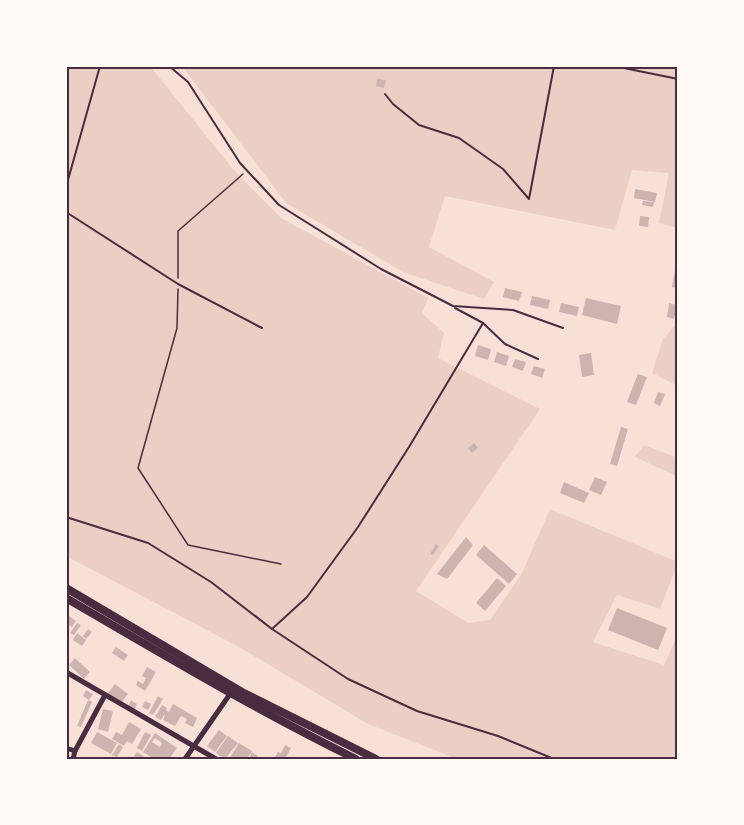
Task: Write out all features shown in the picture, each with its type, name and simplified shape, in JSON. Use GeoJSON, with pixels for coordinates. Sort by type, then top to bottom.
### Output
{"type":"FeatureCollection","features":[{"type":"Feature","properties":{"kind":"main road"},"geometry":{"type":"LineString","coordinates":[[66,588],[242,692],[376,759]]}},
{"type":"Feature","properties":{"kind":"main road"},"geometry":{"type":"LineString","coordinates":[[66,598],[230,694],[356,759]]}},
{"type":"Feature","properties":{"kind":"street"},"geometry":{"type":"LineString","coordinates":[[66,672],[216,759]]}},
{"type":"Feature","properties":{"kind":"street"},"geometry":{"type":"LineString","coordinates":[[185,759],[230,694]]}},
{"type":"Feature","properties":{"kind":"street"},"geometry":{"type":"LineString","coordinates":[[73,759],[105,695]]}},
{"type":"Feature","properties":{"kind":"street"},"geometry":{"type":"LineString","coordinates":[[66,748],[75,751]]}},
{"type":"Feature","properties":{"kind":"lane"},"geometry":{"type":"LineString","coordinates":[[66,187],[100,66]]}},
{"type":"Feature","properties":{"kind":"lane"},"geometry":{"type":"LineString","coordinates":[[168,66],[188,82],[240,163],[279,206],[381,269],[483,323],[505,344],[538,359]]}},
{"type":"Feature","properties":{"kind":"lane"},"geometry":{"type":"LineString","coordinates":[[386,94],[393,104],[419,124],[459,138],[503,169],[530,199],[554,66]]}},
{"type":"Feature","properties":{"kind":"lane"},"geometry":{"type":"LineString","coordinates":[[614,66],[678,79]]}},
{"type":"Feature","properties":{"kind":"lane"},"geometry":{"type":"LineString","coordinates":[[66,212],[178,284],[262,328]]}},
{"type":"Feature","properties":{"kind":"lane"},"geometry":{"type":"LineString","coordinates":[[453,306],[513,310],[563,328]]}},
{"type":"Feature","properties":{"kind":"lane"},"geometry":{"type":"LineString","coordinates":[[272,629],[307,597],[358,527],[483,323]]}},
{"type":"Feature","properties":{"kind":"lane"},"geometry":{"type":"LineString","coordinates":[[66,517],[148,543],[211,582],[272,629],[348,679],[417,711],[498,736],[554,759]]}},
{"type":"Feature","properties":{"kind":"path"},"geometry":{"type":"LineString","coordinates":[[247,171],[178,231],[177,328],[138,468],[188,545],[281,564]]}},
{"type":"Feature","properties":{"kind":"shaded area"},"geometry":{"type":"Polygon","coordinates":[[[66,66],[150,66],[233,169],[281,218],[428,298],[422,313],[444,333],[438,358],[540,409],[416,591],[468,623],[490,620],[522,573],[550,509],[678,562],[660,609],[617,595],[593,642],[664,665],[678,634],[678,759],[457,759],[368,724],[239,647],[66,556],[66,66]]]}},
{"type":"Feature","properties":{"kind":"shaded area"},"geometry":{"type":"Polygon","coordinates":[[[182,66],[678,66],[678,228],[659,223],[669,173],[632,170],[615,230],[445,196],[429,247],[494,282],[484,299],[403,272],[286,203],[182,66]]]}},
{"type":"Feature","properties":{"kind":"shaded area"},"geometry":{"type":"Polygon","coordinates":[[[678,322],[678,386],[652,373],[663,339],[678,322]]]}},
{"type":"Feature","properties":{"kind":"shaded area"},"geometry":{"type":"Polygon","coordinates":[[[644,445],[678,458],[678,477],[635,457],[644,445]]]}},
{"type":"Feature","properties":{"kind":"building"},"geometry":{"type":"Polygon","coordinates":[[[377,79],[386,80],[384,88],[376,86],[377,79]]]}},
{"type":"Feature","properties":{"kind":"building"},"geometry":{"type":"Polygon","coordinates":[[[635,189],[657,193],[655,202],[634,198],[635,189]]]}},
{"type":"Feature","properties":{"kind":"building"},"geometry":{"type":"Polygon","coordinates":[[[643,201],[654,202],[653,207],[642,205],[643,201]]]}},
{"type":"Feature","properties":{"kind":"building"},"geometry":{"type":"Polygon","coordinates":[[[640,216],[649,217],[648,227],[639,226],[640,216]]]}},
{"type":"Feature","properties":{"kind":"building"},"geometry":{"type":"Polygon","coordinates":[[[675,270],[678,270],[678,288],[672,287],[675,270]]]}},
{"type":"Feature","properties":{"kind":"building"},"geometry":{"type":"Polygon","coordinates":[[[505,288],[522,292],[519,301],[503,297],[505,288]]]}},
{"type":"Feature","properties":{"kind":"building"},"geometry":{"type":"Polygon","coordinates":[[[532,296],[550,300],[548,309],[530,305],[532,296]]]}},
{"type":"Feature","properties":{"kind":"building"},"geometry":{"type":"Polygon","coordinates":[[[586,298],[621,306],[617,324],[582,315],[586,298]]]}},
{"type":"Feature","properties":{"kind":"building"},"geometry":{"type":"Polygon","coordinates":[[[561,303],[579,307],[577,316],[559,312],[561,303]]]}},
{"type":"Feature","properties":{"kind":"building"},"geometry":{"type":"Polygon","coordinates":[[[669,303],[677,305],[674,319],[667,317],[669,303]]]}},
{"type":"Feature","properties":{"kind":"building"},"geometry":{"type":"Polygon","coordinates":[[[478,345],[491,349],[488,360],[475,356],[478,345]]]}},
{"type":"Feature","properties":{"kind":"building"},"geometry":{"type":"Polygon","coordinates":[[[497,352],[509,356],[506,366],[494,362],[497,352]]]}},
{"type":"Feature","properties":{"kind":"building"},"geometry":{"type":"Polygon","coordinates":[[[591,353],[594,375],[582,377],[579,355],[591,353]]]}},
{"type":"Feature","properties":{"kind":"building"},"geometry":{"type":"Polygon","coordinates":[[[515,359],[526,362],[523,371],[512,367],[515,359]]]}},
{"type":"Feature","properties":{"kind":"building"},"geometry":{"type":"Polygon","coordinates":[[[534,366],[545,369],[542,378],[531,374],[534,366]]]}},
{"type":"Feature","properties":{"kind":"building"},"geometry":{"type":"Polygon","coordinates":[[[638,374],[647,377],[636,405],[627,402],[638,374]]]}},
{"type":"Feature","properties":{"kind":"building"},"geometry":{"type":"Polygon","coordinates":[[[658,392],[665,394],[660,406],[654,403],[658,392]]]}},
{"type":"Feature","properties":{"kind":"building"},"geometry":{"type":"Polygon","coordinates":[[[621,427],[628,429],[617,466],[610,464],[621,427]]]}},
{"type":"Feature","properties":{"kind":"building"},"geometry":{"type":"Polygon","coordinates":[[[474,443],[478,448],[472,453],[468,448],[474,443]]]}},
{"type":"Feature","properties":{"kind":"building"},"geometry":{"type":"Polygon","coordinates":[[[595,477],[607,482],[601,495],[589,490],[595,477]]]}},
{"type":"Feature","properties":{"kind":"building"},"geometry":{"type":"Polygon","coordinates":[[[564,482],[589,493],[584,503],[560,493],[564,482]]]}},
{"type":"Feature","properties":{"kind":"building"},"geometry":{"type":"Polygon","coordinates":[[[466,537],[473,545],[447,579],[437,574],[466,537]]]}},
{"type":"Feature","properties":{"kind":"building"},"geometry":{"type":"Polygon","coordinates":[[[436,544],[439,546],[433,555],[430,554],[436,544]]]}},
{"type":"Feature","properties":{"kind":"building"},"geometry":{"type":"Polygon","coordinates":[[[484,545],[517,574],[509,584],[476,555],[484,545]]]}},
{"type":"Feature","properties":{"kind":"building"},"geometry":{"type":"Polygon","coordinates":[[[497,578],[506,586],[485,611],[476,603],[497,578]]]}},
{"type":"Feature","properties":{"kind":"building"},"geometry":{"type":"Polygon","coordinates":[[[617,608],[667,628],[658,650],[608,630],[617,608]]]}},
{"type":"Feature","properties":{"kind":"building"},"geometry":{"type":"Polygon","coordinates":[[[66,614],[76,621],[72,627],[66,623],[66,614]]]}},
{"type":"Feature","properties":{"kind":"building"},"geometry":{"type":"Polygon","coordinates":[[[77,623],[81,625],[74,635],[70,633],[77,623]]]}},
{"type":"Feature","properties":{"kind":"building"},"geometry":{"type":"Polygon","coordinates":[[[88,629],[92,632],[86,639],[83,636],[88,629]]]}},
{"type":"Feature","properties":{"kind":"building"},"geometry":{"type":"Polygon","coordinates":[[[77,633],[86,640],[82,646],[73,640],[77,633]]]}},
{"type":"Feature","properties":{"kind":"building"},"geometry":{"type":"Polygon","coordinates":[[[116,647],[128,655],[124,661],[112,653],[116,647]]]}},
{"type":"Feature","properties":{"kind":"building"},"geometry":{"type":"Polygon","coordinates":[[[75,658],[90,672],[84,679],[69,665],[75,658]]]}},
{"type":"Feature","properties":{"kind":"building"},"geometry":{"type":"Polygon","coordinates":[[[147,667],[156,672],[145,691],[136,685],[138,681],[143,684],[146,678],[142,676],[147,667]]]}},
{"type":"Feature","properties":{"kind":"building"},"geometry":{"type":"Polygon","coordinates":[[[115,684],[128,694],[121,703],[108,693],[115,684]]]}},
{"type":"Feature","properties":{"kind":"building"},"geometry":{"type":"Polygon","coordinates":[[[86,690],[93,694],[89,700],[83,696],[86,690]]]}},
{"type":"Feature","properties":{"kind":"building"},"geometry":{"type":"Polygon","coordinates":[[[158,696],[163,699],[153,715],[149,713],[158,696]]]}},
{"type":"Feature","properties":{"kind":"building"},"geometry":{"type":"Polygon","coordinates":[[[88,700],[92,702],[81,727],[77,726],[88,700]]]}},
{"type":"Feature","properties":{"kind":"building"},"geometry":{"type":"Polygon","coordinates":[[[131,700],[137,704],[134,710],[128,707],[131,700]]]}},
{"type":"Feature","properties":{"kind":"building"},"geometry":{"type":"Polygon","coordinates":[[[145,701],[151,704],[148,710],[142,707],[145,701]]]}},
{"type":"Feature","properties":{"kind":"building"},"geometry":{"type":"Polygon","coordinates":[[[173,704],[197,718],[193,727],[185,723],[187,719],[181,716],[175,726],[163,720],[165,715],[161,720],[155,717],[162,705],[169,712],[173,704]]]}},
{"type":"Feature","properties":{"kind":"building"},"geometry":{"type":"Polygon","coordinates":[[[103,709],[113,711],[108,732],[98,729],[103,709]]]}},
{"type":"Feature","properties":{"kind":"building"},"geometry":{"type":"Polygon","coordinates":[[[129,722],[141,729],[132,744],[127,741],[124,746],[112,739],[116,732],[122,735],[129,722]]]}},
{"type":"Feature","properties":{"kind":"building"},"geometry":{"type":"Polygon","coordinates":[[[219,730],[227,736],[215,752],[207,746],[219,730]]]}},
{"type":"Feature","properties":{"kind":"building"},"geometry":{"type":"Polygon","coordinates":[[[97,732],[117,743],[111,754],[91,743],[97,732]]]}},
{"type":"Feature","properties":{"kind":"building"},"geometry":{"type":"Polygon","coordinates":[[[145,732],[151,735],[142,751],[137,748],[145,732]]]}},
{"type":"Feature","properties":{"kind":"building"},"geometry":{"type":"Polygon","coordinates":[[[155,733],[177,748],[169,759],[154,759],[143,752],[155,733]],[[155,738],[152,742],[160,747],[162,743],[155,738]]]}},
{"type":"Feature","properties":{"kind":"building"},"geometry":{"type":"Polygon","coordinates":[[[228,736],[238,743],[225,759],[216,753],[228,736]]]}},
{"type":"Feature","properties":{"kind":"building"},"geometry":{"type":"Polygon","coordinates":[[[239,743],[252,751],[247,759],[229,759],[239,743]]]}},
{"type":"Feature","properties":{"kind":"building"},"geometry":{"type":"Polygon","coordinates":[[[119,744],[123,747],[117,757],[112,755],[119,744]]]}},
{"type":"Feature","properties":{"kind":"building"},"geometry":{"type":"Polygon","coordinates":[[[285,745],[291,748],[285,759],[274,759],[278,752],[281,753],[285,745]]]}},
{"type":"Feature","properties":{"kind":"building"},"geometry":{"type":"Polygon","coordinates":[[[137,752],[148,759],[133,758],[137,752]]]}},
{"type":"Feature","properties":{"kind":"building"},"geometry":{"type":"Polygon","coordinates":[[[252,752],[258,756],[256,759],[249,759],[252,752]]]}}]}
